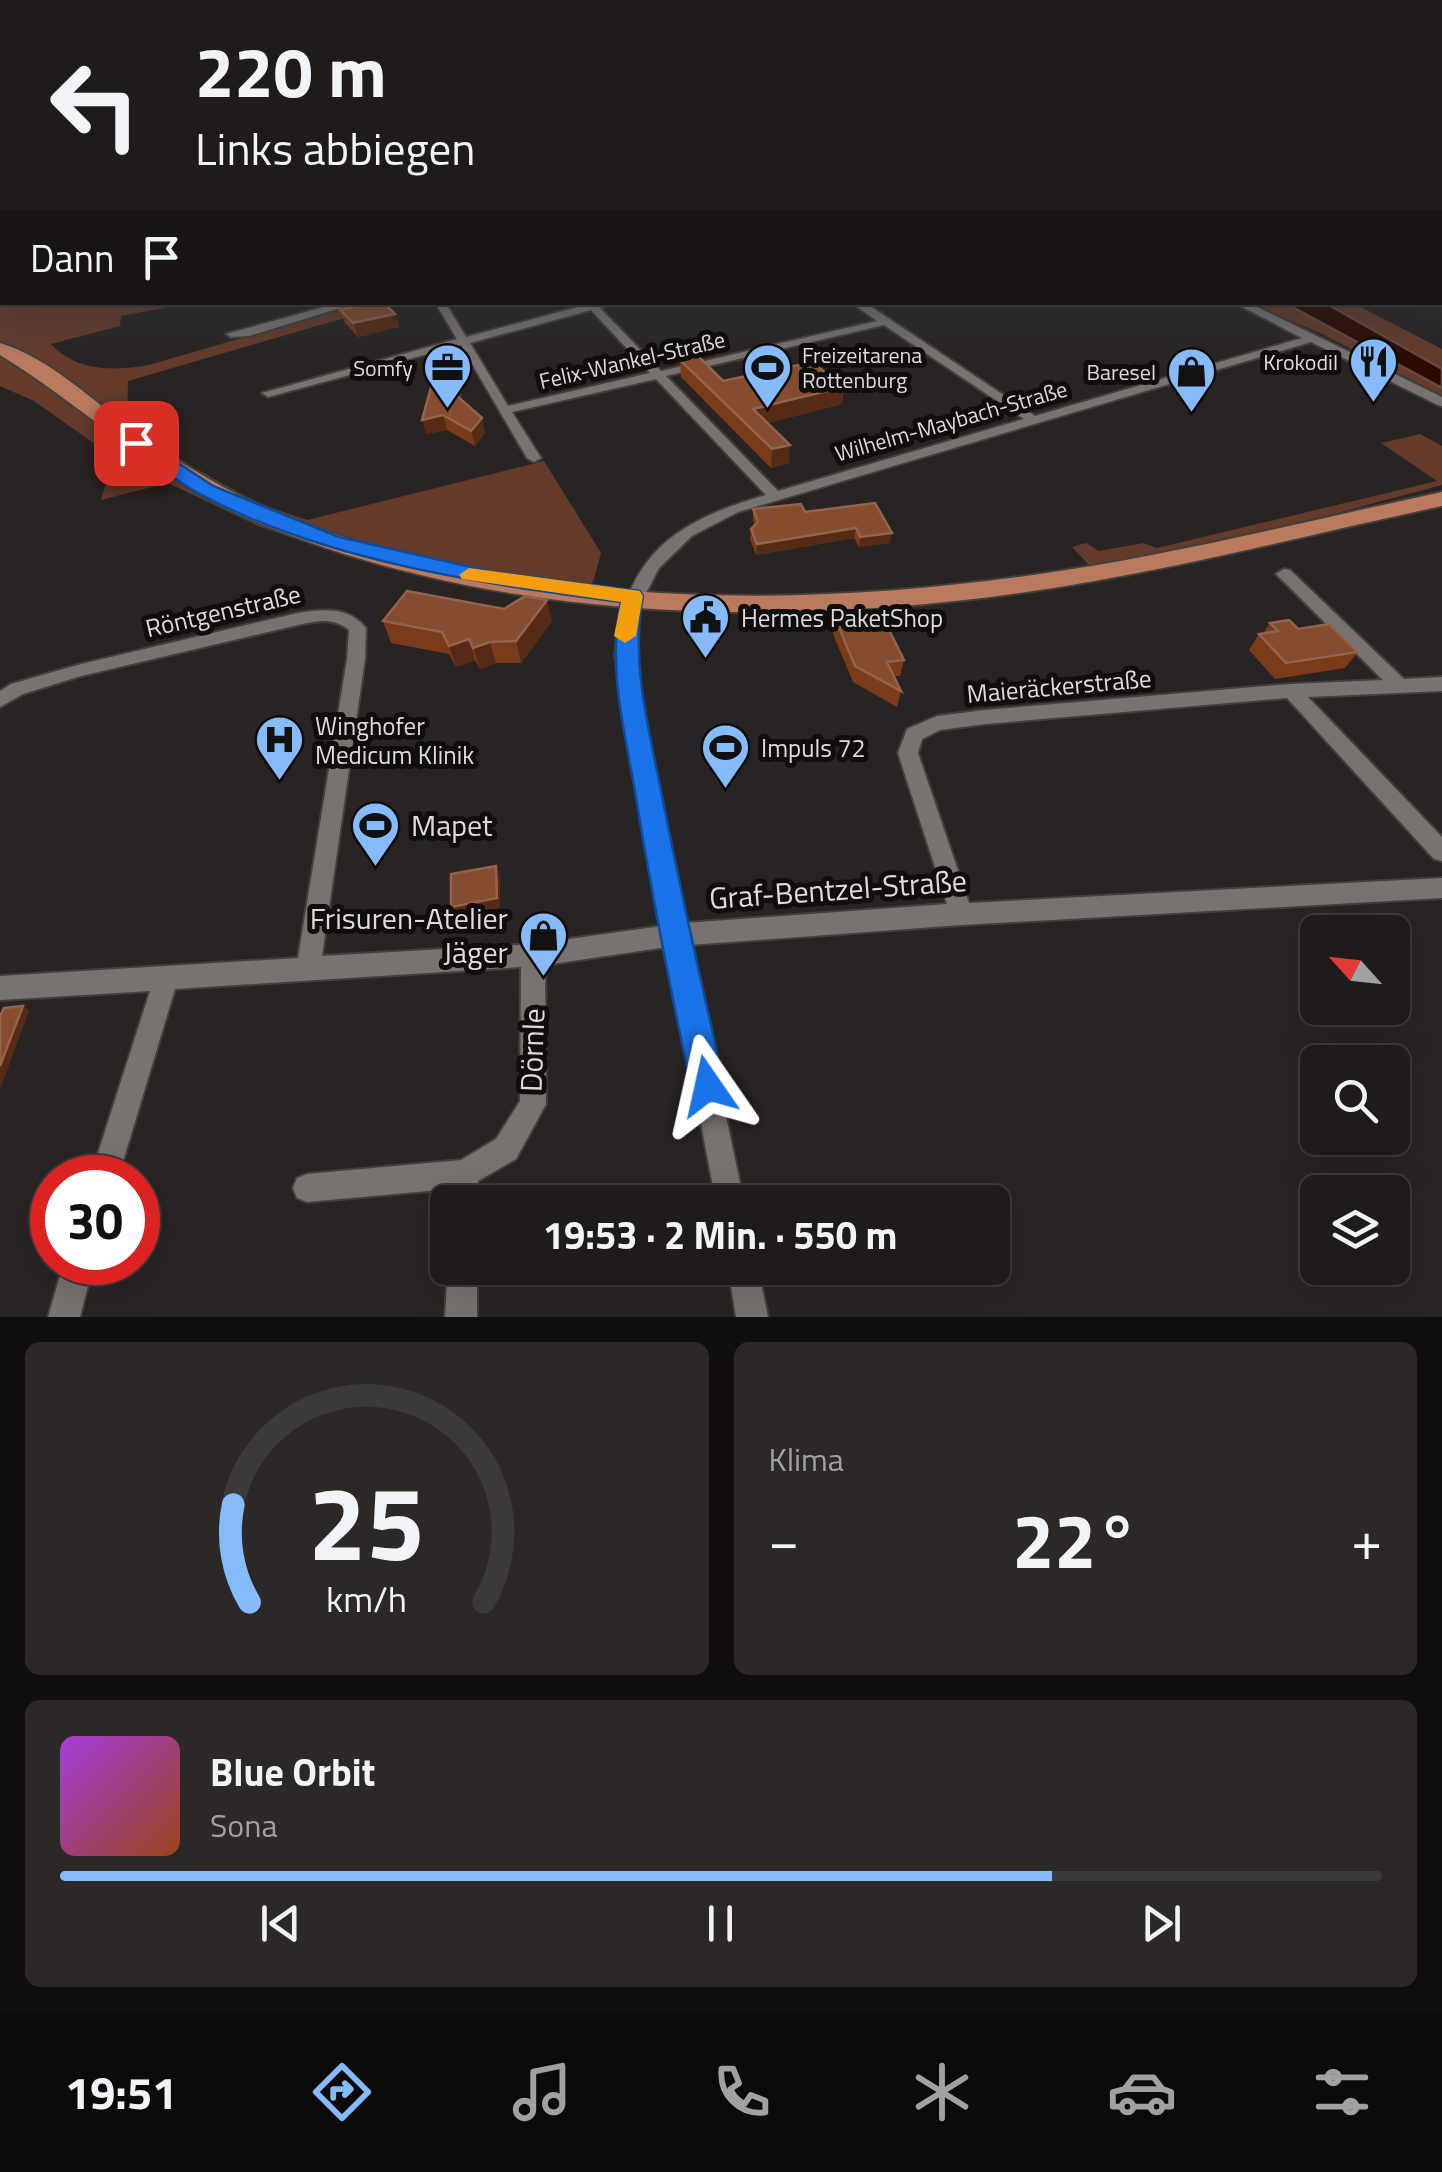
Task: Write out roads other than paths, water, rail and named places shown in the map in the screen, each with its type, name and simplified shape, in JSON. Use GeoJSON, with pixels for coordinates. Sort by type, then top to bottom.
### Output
{"type":"FeatureCollection","features":[{"type":"Feature","properties":{"kind":"main road"},"geometry":{"type":"LineString","coordinates":[[0,348],[184,477],[276,521],[376,554],[445,570],[632,596],[807,602],[959,592],[1073,576],[1442,499]]}},
{"type":"Feature","properties":{"kind":"street"},"geometry":{"type":"LineString","coordinates":[[231,334],[249,334],[345,305]]}},
{"type":"Feature","properties":{"kind":"street"},"geometry":{"type":"LineString","coordinates":[[442,305],[534,458]]}},
{"type":"Feature","properties":{"kind":"street"},"geometry":{"type":"LineString","coordinates":[[268,393],[600,305]]}},
{"type":"Feature","properties":{"kind":"street"},"geometry":{"type":"LineString","coordinates":[[860,305],[1030,418]]}},
{"type":"Feature","properties":{"kind":"street"},"geometry":{"type":"LineString","coordinates":[[1244,305],[1442,402]]}},
{"type":"Feature","properties":{"kind":"street"},"geometry":{"type":"LineString","coordinates":[[593,307],[776,497]]}},
{"type":"Feature","properties":{"kind":"street","name":"Felix-Wankel-Straße"},"geometry":{"type":"LineString","coordinates":[[506,410],[884,322]]}},
{"type":"Feature","properties":{"kind":"street","name":"Wilhelm-Maybach-Straße"},"geometry":{"type":"LineString","coordinates":[[632,596],[652,563],[686,531],[734,509],[1030,418],[1314,338]]}},
{"type":"Feature","properties":{"kind":"street"},"geometry":{"type":"LineString","coordinates":[[1284,574],[1400,686]]}},
{"type":"Feature","properties":{"kind":"street"},"geometry":{"type":"LineString","coordinates":[[632,596],[624,656],[674,935],[694,1009],[727,1185]]}},
{"type":"Feature","properties":{"kind":"street","name":"Röntgenstraße"},"geometry":{"type":"LineString","coordinates":[[0,700],[17,689],[80,670],[280,623],[332,614],[352,621],[358,628],[356,659],[308,967]]}},
{"type":"Feature","properties":{"kind":"street","name":"Maieräckerstraße"},"geometry":{"type":"LineString","coordinates":[[961,914],[908,753],[914,734],[937,724],[985,717],[1291,690],[1442,684]]}},
{"type":"Feature","properties":{"kind":"street"},"geometry":{"type":"LineString","coordinates":[[1291,690],[1442,852]]}},
{"type":"Feature","properties":{"kind":"street","name":"Graf-Bentzel-Straße"},"geometry":{"type":"LineString","coordinates":[[0,988],[534,955],[674,935],[961,914],[1442,888]]}},
{"type":"Feature","properties":{"kind":"street","name":"Dörnle"},"geometry":{"type":"LineString","coordinates":[[467,1185],[506,1149],[532,1104],[534,955]]}},
{"type":"Feature","properties":{"kind":"street"},"geometry":{"type":"LineString","coordinates":[[111,1155],[166,978]]}},
{"type":"Feature","properties":{"kind":"street","name":"Dörnle"},"geometry":{"type":"LineString","coordinates":[[307,1188],[430,1188]]}},
{"type":"Feature","properties":{"kind":"street"},"geometry":{"type":"LineString","coordinates":[[64,1317],[72,1285]]}},
{"type":"Feature","properties":{"kind":"street"},"geometry":{"type":"LineString","coordinates":[[461,1317],[462,1285]]}},
{"type":"Feature","properties":{"kind":"street"},"geometry":{"type":"LineString","coordinates":[[746,1285],[752,1317]]}},
{"type":"Feature","properties":{"kind":"place","name":"Krokodil"},"geometry":{"type":"Point","coordinates":[1373,404]}},
{"type":"Feature","properties":{"kind":"place","name":"Somfy"},"geometry":{"type":"Point","coordinates":[448,410]}},
{"type":"Feature","properties":{"kind":"place","name":"Freizeitarena Rottenburg"},"geometry":{"type":"Point","coordinates":[767,410]}},
{"type":"Feature","properties":{"kind":"place","name":"Baresel"},"geometry":{"type":"Point","coordinates":[1191,414]}},
{"type":"Feature","properties":{"kind":"place","name":"Hermes PaketShop"},"geometry":{"type":"Point","coordinates":[706,660]}},
{"type":"Feature","properties":{"kind":"place","name":"Winghofer Medicum Klinik"},"geometry":{"type":"Point","coordinates":[280,782]}},
{"type":"Feature","properties":{"kind":"place","name":"Impuls 72"},"geometry":{"type":"Point","coordinates":[726,790]}},
{"type":"Feature","properties":{"kind":"place","name":"Mapet"},"geometry":{"type":"Point","coordinates":[376,868]}},
{"type":"Feature","properties":{"kind":"place","name":"Frisuren-Atelier Jäger"},"geometry":{"type":"Point","coordinates":[543,978]}}]}
